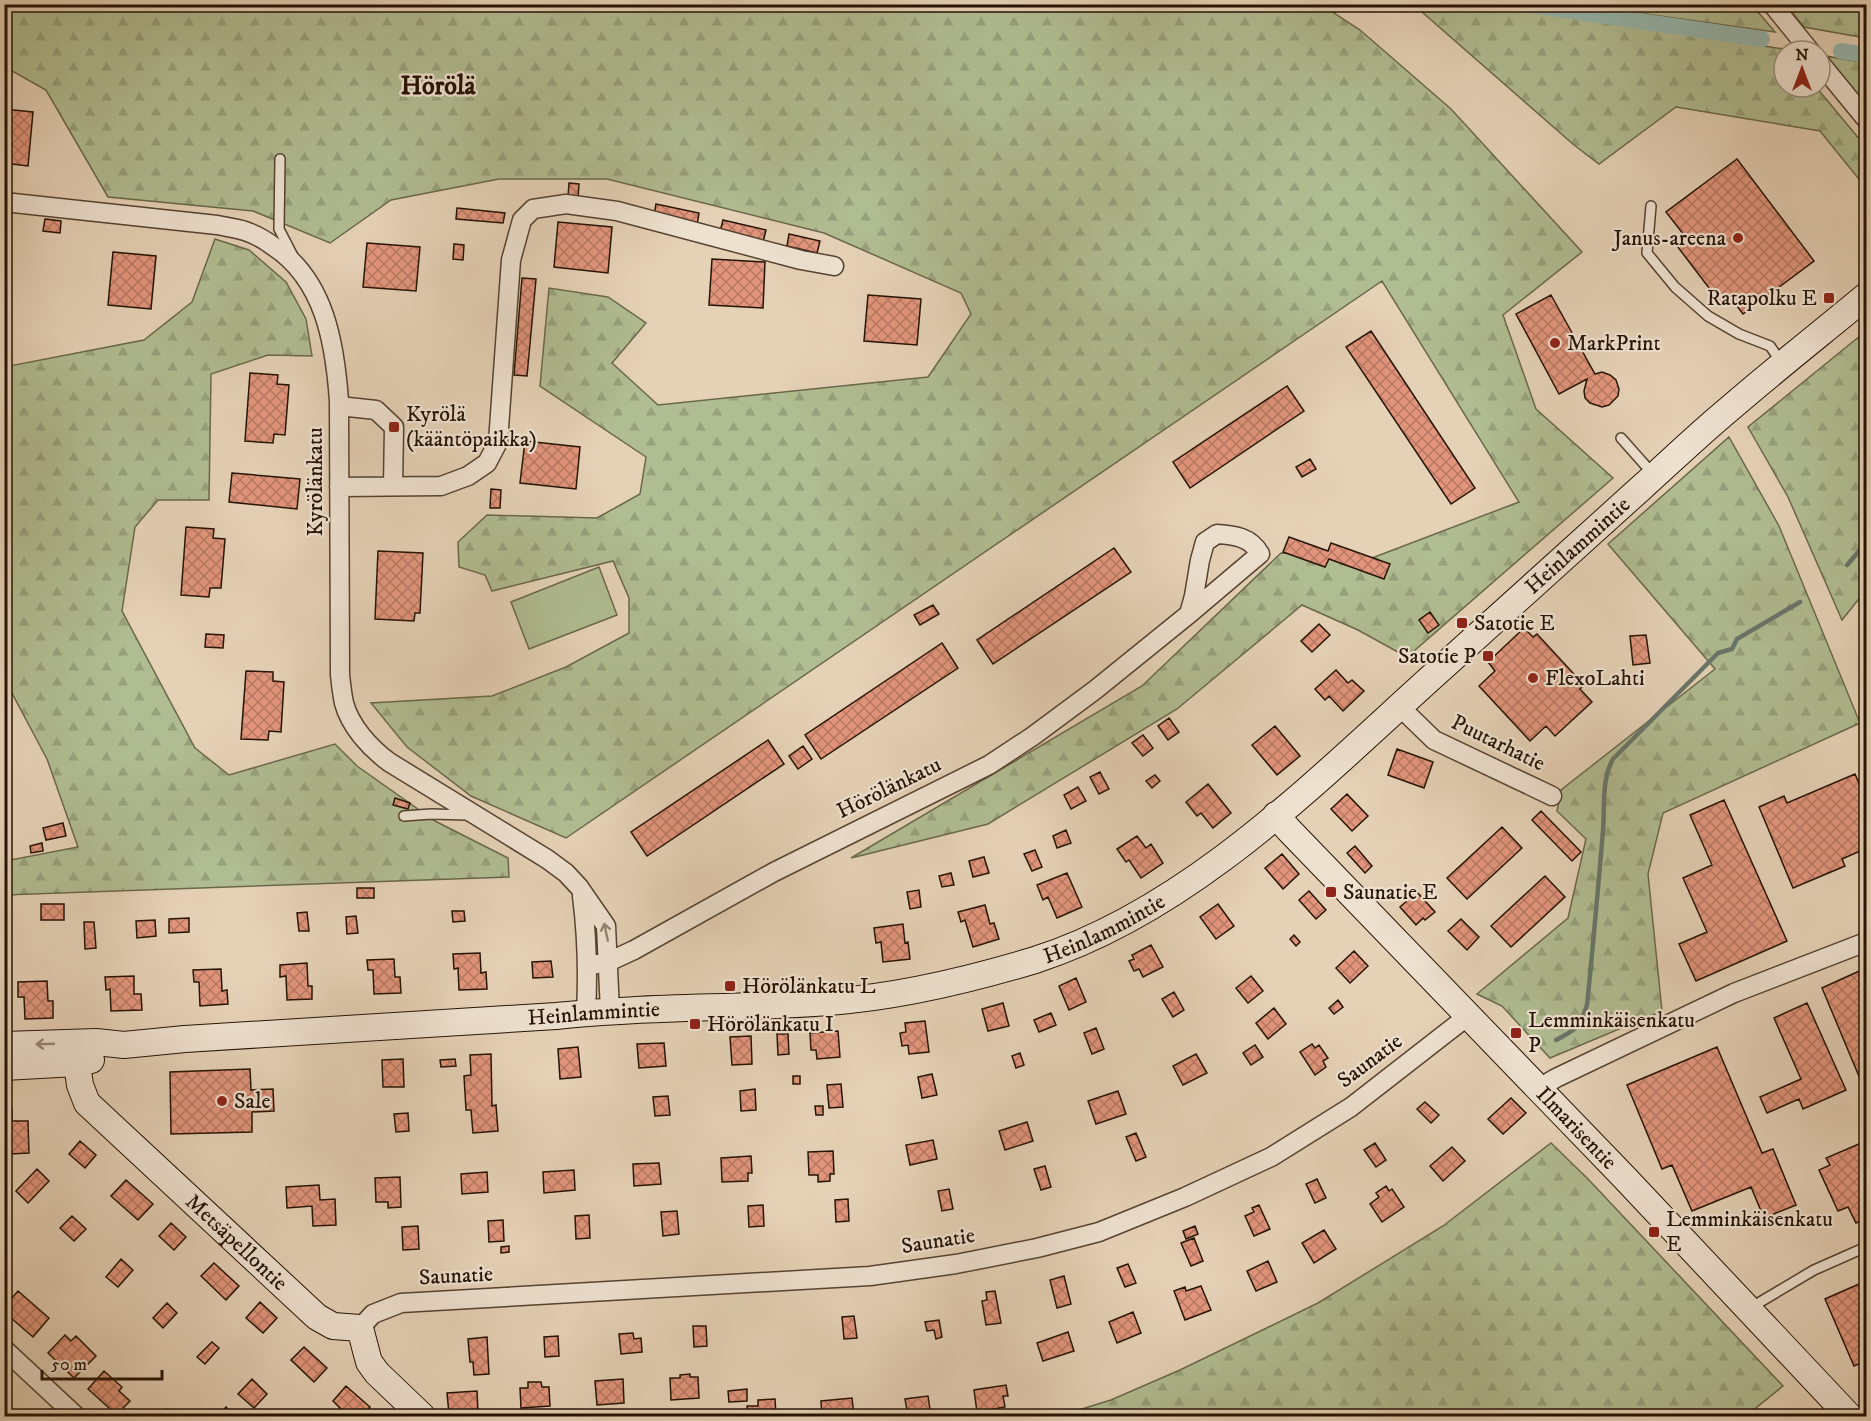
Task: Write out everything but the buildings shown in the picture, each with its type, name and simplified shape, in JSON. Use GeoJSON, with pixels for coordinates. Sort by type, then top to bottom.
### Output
{"type":"FeatureCollection","features":[{"type":"Feature","properties":{"kind":"street"},"geometry":{"type":"LineString","coordinates":[[1772,4],[1800,39]]}},
{"type":"Feature","properties":{"kind":"street"},"geometry":{"type":"LineString","coordinates":[[1832,78],[1866,119]]}},
{"type":"Feature","properties":{"kind":"street","name":"Kyrölänkatu"},"geometry":{"type":"LineString","coordinates":[[4,202],[217,225],[246,231],[285,254],[300,269],[311,285],[330,332],[336,361],[339,406],[340,675],[345,705],[353,723],[376,752],[415,780],[547,859],[566,873],[582,891],[606,926],[608,962],[598,1012]]}},
{"type":"Feature","properties":{"kind":"street"},"geometry":{"type":"LineString","coordinates":[[339,487],[441,486],[468,476],[487,463],[498,442],[511,260],[522,220],[533,209],[566,204],[617,211],[801,260],[834,266]]}},
{"type":"Feature","properties":{"kind":"street","name":"Heinlammintie"},"geometry":{"type":"LineString","coordinates":[[4,1067],[75,1053],[96,1042],[124,1045],[598,1012],[832,1002],[909,991],[997,971],[1040,958],[1136,915],[1174,892],[1276,815],[1725,412],[1866,296]]}},
{"type":"Feature","properties":{"kind":"street"},"geometry":{"type":"LineString","coordinates":[[339,406],[376,410],[394,427],[393,486]]}},
{"type":"Feature","properties":{"kind":"street","name":"Hörölänkatu"},"geometry":{"type":"LineString","coordinates":[[587,966],[608,962],[634,950],[784,867],[989,765],[1095,690],[1189,614],[1260,554],[1247,539],[1217,534],[1205,542],[1189,614]]}},
{"type":"Feature","properties":{"kind":"street","name":"Puutarhatie"},"geometry":{"type":"LineString","coordinates":[[1399,706],[1434,740],[1552,796]]}},
{"type":"Feature","properties":{"kind":"street","name":"Ilmarisentie"},"geometry":{"type":"LineString","coordinates":[[1276,815],[1539,1088],[1849,1416]]}},
{"type":"Feature","properties":{"kind":"street"},"geometry":{"type":"LineString","coordinates":[[582,891],[588,980],[598,1012]]}},
{"type":"Feature","properties":{"kind":"street"},"geometry":{"type":"LineString","coordinates":[[1539,1088],[1734,993],[1866,942]]}},
{"type":"Feature","properties":{"kind":"street","name":"Saunatie"},"geometry":{"type":"LineString","coordinates":[[360,1328],[373,1314],[401,1303],[870,1276],[956,1264],[1037,1248],[1099,1232],[1185,1197],[1271,1157],[1350,1107],[1468,1016]]}},
{"type":"Feature","properties":{"kind":"street","name":"Heinlammintie"},"geometry":{"type":"LineString","coordinates":[[4,1045],[75,1053]]}},
{"type":"Feature","properties":{"kind":"street","name":"Metsäpellontie"},"geometry":{"type":"LineString","coordinates":[[75,1053],[80,1085],[87,1103],[95,1111],[317,1317],[333,1326],[360,1328]]}},
{"type":"Feature","properties":{"kind":"street"},"geometry":{"type":"LineString","coordinates":[[360,1328],[369,1362],[377,1373],[422,1416]]}},
{"type":"Feature","properties":{"kind":"street"},"geometry":{"type":"LineString","coordinates":[[4,1349],[76,1416]]}},
{"type":"Feature","properties":{"kind":"lane"},"geometry":{"type":"LineString","coordinates":[[280,159],[279,229],[300,269]]}},
{"type":"Feature","properties":{"kind":"lane"},"geometry":{"type":"LineString","coordinates":[[1651,206],[1647,252],[1675,287],[1708,316],[1739,334],[1770,346],[1782,364]]}},
{"type":"Feature","properties":{"kind":"lane"},"geometry":{"type":"LineString","coordinates":[[1621,438],[1655,476]]}},
{"type":"Feature","properties":{"kind":"lane"},"geometry":{"type":"LineString","coordinates":[[404,816],[431,814],[476,816]]}},
{"type":"Feature","properties":{"kind":"lane"},"geometry":{"type":"LineString","coordinates":[[1748,1309],[1814,1270],[1866,1247]]}},
{"type":"Feature","properties":{"kind":"green space"},"geometry":{"type":"Polygon","coordinates":[[[5,4],[1322,5],[1360,30],[1451,109],[1582,252],[1503,315],[1536,409],[1613,478],[1407,657],[1358,630],[1302,605],[1177,709],[988,824],[851,858],[1142,686],[1281,553],[1372,558],[1519,502],[1382,281],[566,838],[471,796],[407,747],[371,703],[492,696],[566,667],[629,633],[629,598],[613,561],[492,591],[485,575],[459,567],[458,542],[487,515],[597,518],[640,494],[646,457],[540,386],[549,288],[608,297],[646,323],[612,363],[658,405],[928,377],[971,314],[961,293],[824,233],[607,179],[499,179],[391,200],[330,243],[253,211],[108,197],[46,90],[5,67],[5,4]]]}},
{"type":"Feature","properties":{"kind":"green space"},"geometry":{"type":"Polygon","coordinates":[[[1414,5],[1498,5],[1772,47],[1772,99],[1826,99],[1866,147],[1866,188],[1820,131],[1676,107],[1599,164],[1574,145],[1414,5]]]}},
{"type":"Feature","properties":{"kind":"green space"},"geometry":{"type":"Polygon","coordinates":[[[1581,5],[1752,5],[1775,32],[1581,5]]]}},
{"type":"Feature","properties":{"kind":"green space"},"geometry":{"type":"Polygon","coordinates":[[[1786,5],[1866,5],[1866,38],[1804,27],[1786,5]]]}},
{"type":"Feature","properties":{"kind":"green space"},"geometry":{"type":"Polygon","coordinates":[[[1832,57],[1866,63],[1866,106],[1832,64],[1832,57]]]}},
{"type":"Feature","properties":{"kind":"green space"},"geometry":{"type":"Polygon","coordinates":[[[215,239],[249,250],[286,282],[306,319],[312,356],[268,355],[211,374],[209,500],[158,500],[135,527],[122,611],[195,748],[229,775],[335,744],[357,766],[435,821],[508,858],[509,877],[5,895],[5,861],[78,847],[47,759],[5,680],[4,367],[144,340],[192,302],[215,239]]]}},
{"type":"Feature","properties":{"kind":"green space"},"geometry":{"type":"Polygon","coordinates":[[[1866,331],[1866,590],[1842,620],[1788,497],[1748,427],[1866,331]]]}},
{"type":"Feature","properties":{"kind":"green space"},"geometry":{"type":"Polygon","coordinates":[[[1729,437],[1779,526],[1860,723],[1663,813],[1648,874],[1662,1011],[1550,1058],[1502,1006],[1477,994],[1568,918],[1586,839],[1557,811],[1561,790],[1715,669],[1608,544],[1729,437]]]}},
{"type":"Feature","properties":{"kind":"green space"},"geometry":{"type":"Polygon","coordinates":[[[599,567],[617,615],[529,649],[511,602],[599,567]]]}},
{"type":"Feature","properties":{"kind":"green space"},"geometry":{"type":"Polygon","coordinates":[[[1551,1143],[1588,1179],[1783,1386],[1746,1416],[1059,1416],[1111,1400],[1180,1370],[1318,1303],[1443,1226],[1551,1143]]]}},
{"type":"Feature","properties":{"kind":"waterway"},"geometry":{"type":"LineString","coordinates":[[1524,4],[1762,39]]}},
{"type":"Feature","properties":{"kind":"waterway"},"geometry":{"type":"LineString","coordinates":[[1841,51],[1866,55]]}},
{"type":"Feature","properties":{"kind":"waterway"},"geometry":{"type":"LineString","coordinates":[[1847,565],[1866,543]]}},
{"type":"Feature","properties":{"kind":"waterway"},"geometry":{"type":"LineString","coordinates":[[1556,1040],[1576,1027],[1587,1005],[1605,785],[1613,759],[1718,653],[1732,649],[1737,639],[1800,602]]}},
{"type":"Feature","properties":{"kind":"place","name":"Janus-areena"},"geometry":{"type":"Point","coordinates":[1738,238]}},
{"type":"Feature","properties":{"kind":"place","name":"Ratapolku E"},"geometry":{"type":"Point","coordinates":[1829,298]}},
{"type":"Feature","properties":{"kind":"place","name":"MarkPrint"},"geometry":{"type":"Point","coordinates":[1555,343]}},
{"type":"Feature","properties":{"kind":"place","name":"Kyrölä (kääntöpaikka)"},"geometry":{"type":"Point","coordinates":[394,427]}},
{"type":"Feature","properties":{"kind":"place","name":"Satotie E"},"geometry":{"type":"Point","coordinates":[1462,623]}},
{"type":"Feature","properties":{"kind":"place","name":"Satotie P"},"geometry":{"type":"Point","coordinates":[1488,656]}},
{"type":"Feature","properties":{"kind":"place","name":"FlexoLahti"},"geometry":{"type":"Point","coordinates":[1533,678]}},
{"type":"Feature","properties":{"kind":"place","name":"Saunatie E"},"geometry":{"type":"Point","coordinates":[1331,892]}},
{"type":"Feature","properties":{"kind":"place","name":"Hörölänkatu L"},"geometry":{"type":"Point","coordinates":[730,986]}},
{"type":"Feature","properties":{"kind":"place","name":"Hörölänkatu I"},"geometry":{"type":"Point","coordinates":[695,1024]}},
{"type":"Feature","properties":{"kind":"place","name":"Lemminkäisenkatu P"},"geometry":{"type":"Point","coordinates":[1516,1033]}},
{"type":"Feature","properties":{"kind":"place","name":"Sale"},"geometry":{"type":"Point","coordinates":[222,1101]}},
{"type":"Feature","properties":{"kind":"place","name":"Lemminkäisenkatu E"},"geometry":{"type":"Point","coordinates":[1654,1232]}},
{"type":"Feature","properties":{"kind":"district","name":"Hörölä"},"geometry":{"type":"Point","coordinates":[438,86]}}]}
